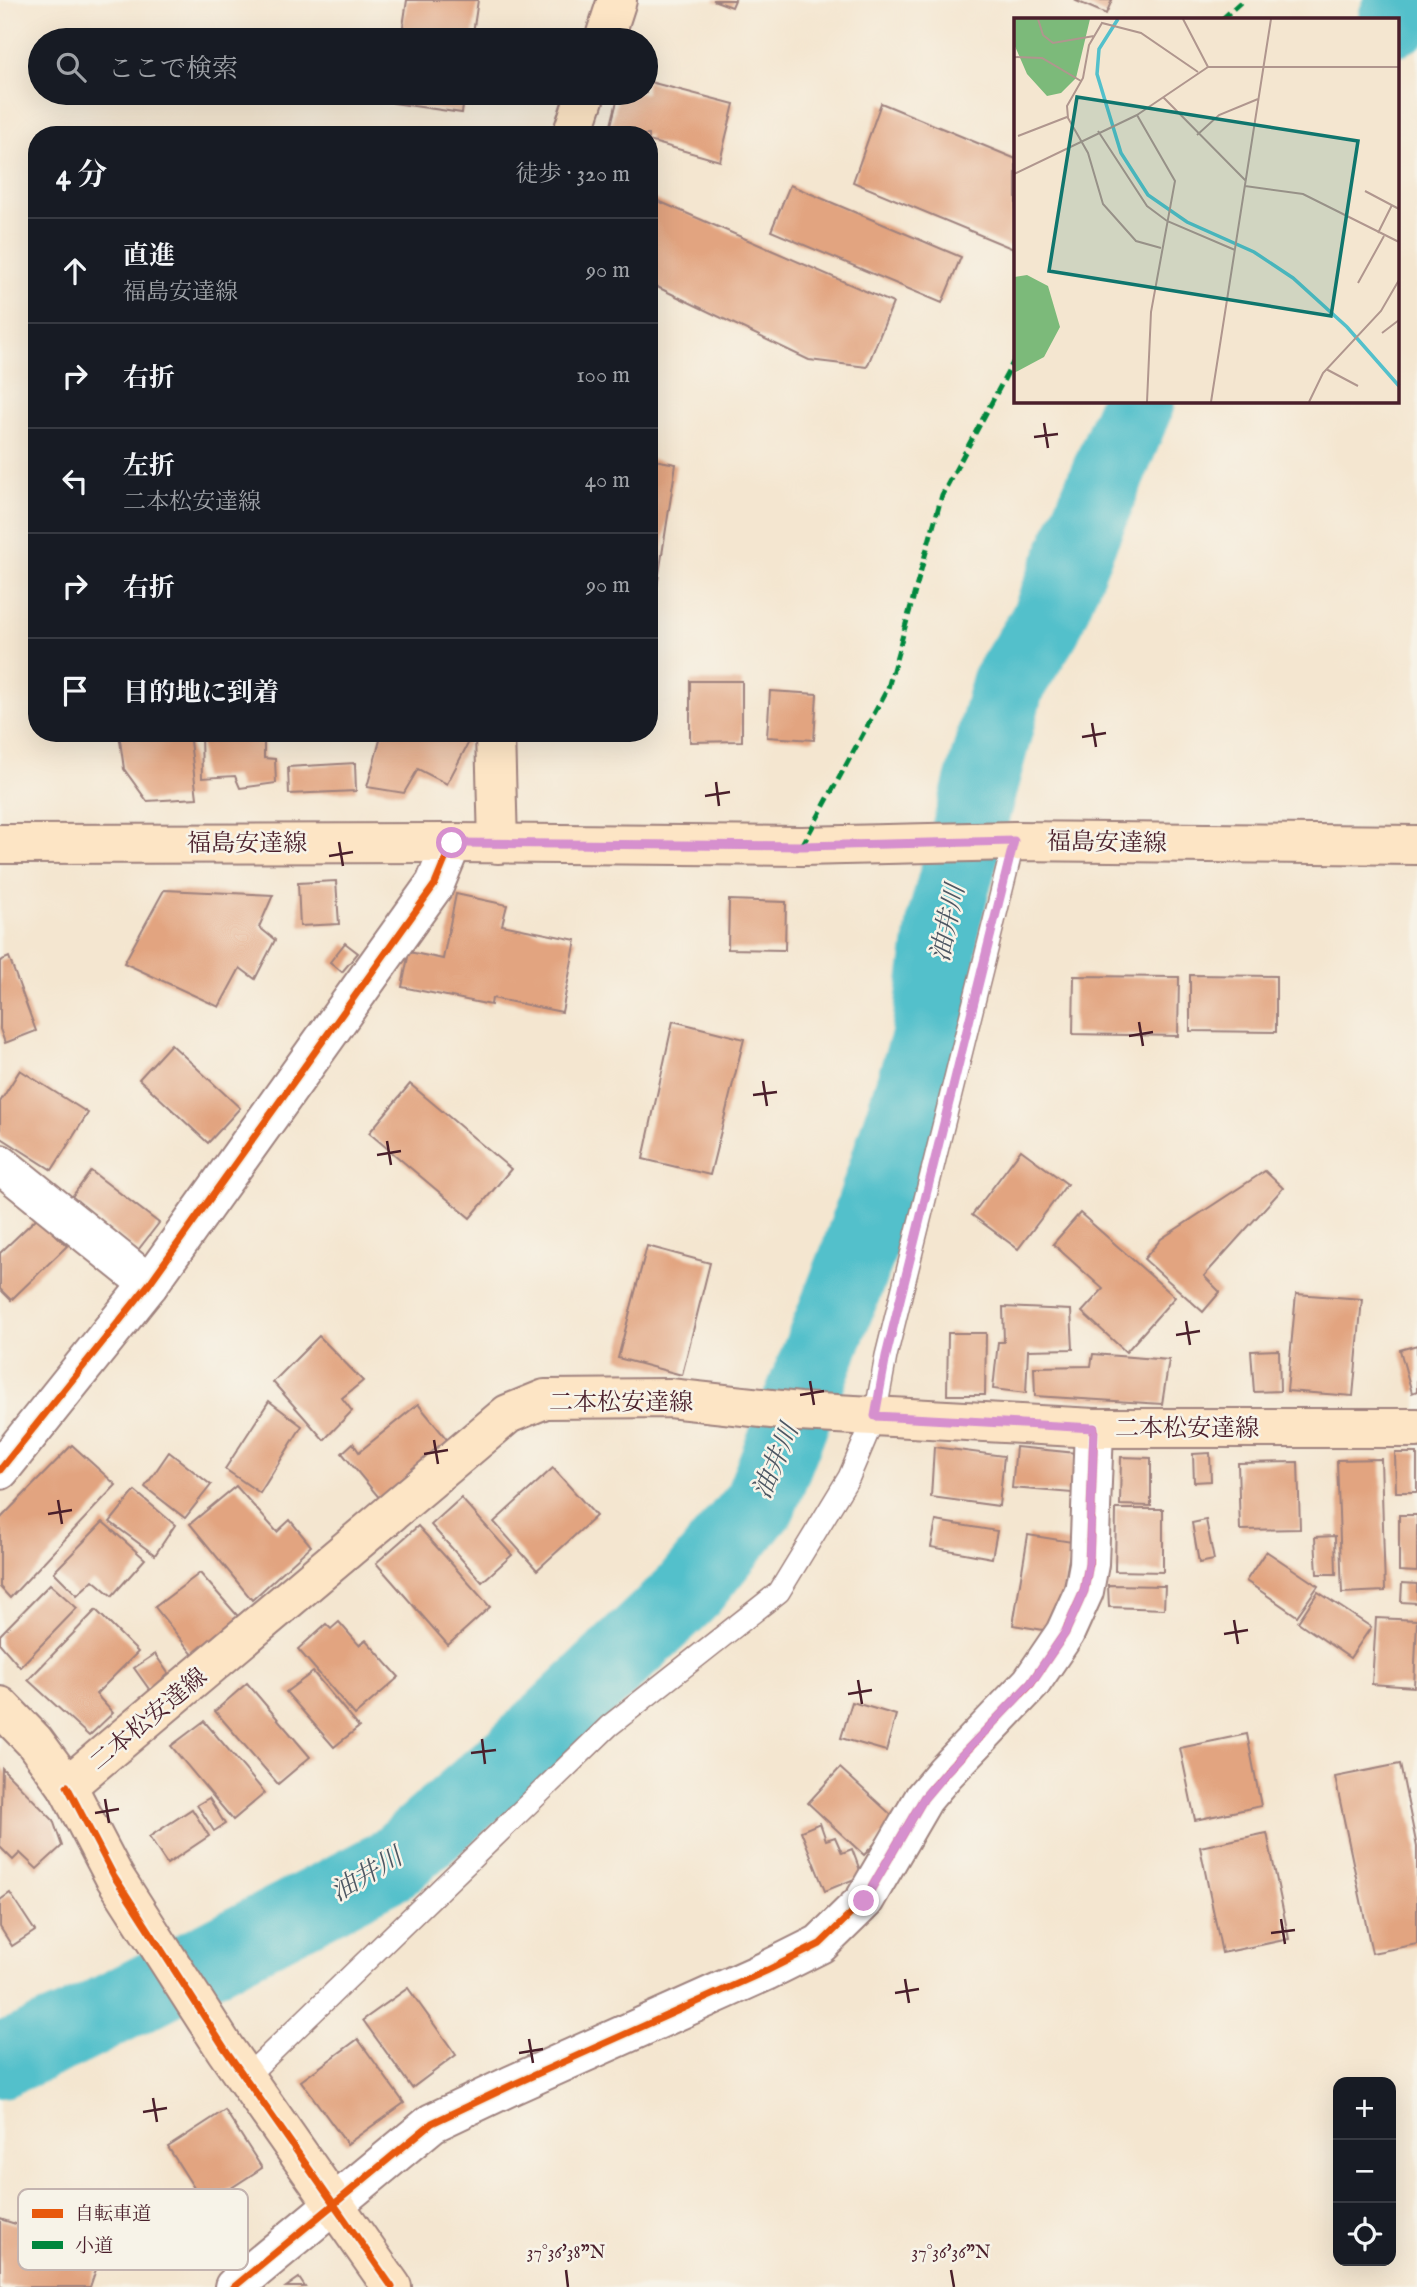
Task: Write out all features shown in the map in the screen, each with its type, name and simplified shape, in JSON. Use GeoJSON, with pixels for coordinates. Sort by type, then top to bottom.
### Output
{"type":"FeatureCollection","features":[{"type":"Feature","properties":{"kind":"main road"},"geometry":{"type":"LineString","coordinates":[[608,28],[617,0]]}},
{"type":"Feature","properties":{"kind":"main road"},"geometry":{"type":"LineString","coordinates":[[575,126],[582,105]]}},
{"type":"Feature","properties":{"kind":"main road"},"geometry":{"type":"LineString","coordinates":[[495,742],[498,844]]}},
{"type":"Feature","properties":{"kind":"main road","name":"福島安達線"},"geometry":{"type":"LineString","coordinates":[[0,844],[817,845],[1014,841],[1417,845]]}},
{"type":"Feature","properties":{"kind":"main road","name":"二本松安達線"},"geometry":{"type":"LineString","coordinates":[[0,1706],[34,1741],[67,1786],[508,1415],[545,1399],[669,1398],[799,1412],[1094,1428],[1417,1428]]}},
{"type":"Feature","properties":{"kind":"main road"},"geometry":{"type":"LineString","coordinates":[[67,1786],[114,1877],[235,2064],[392,2287]]}},
{"type":"Feature","properties":{"kind":"street"},"geometry":{"type":"LineString","coordinates":[[0,1470],[149,1284],[435,884],[452,843]]}},
{"type":"Feature","properties":{"kind":"street"},"geometry":{"type":"LineString","coordinates":[[0,1164],[149,1284]]}},
{"type":"Feature","properties":{"kind":"street"},"geometry":{"type":"LineString","coordinates":[[234,2287],[432,2123],[820,1944],[864,1901],[924,1798],[1031,1683],[1065,1633],[1084,1591],[1089,1564],[1094,1428]]}},
{"type":"Feature","properties":{"kind":"lane"},"geometry":{"type":"LineString","coordinates":[[235,2064],[609,1726],[779,1592],[849,1477],[875,1416],[886,1356],[1014,841]]}},
{"type":"Feature","properties":{"kind":"building"},"geometry":{"type":"Polygon","coordinates":[[[407,0],[478,0],[474,28],[403,28],[407,0]]]}},
{"type":"Feature","properties":{"kind":"building"},"geometry":{"type":"Polygon","coordinates":[[[713,0],[735,0],[732,7],[713,0]]]}},
{"type":"Feature","properties":{"kind":"building"},"geometry":{"type":"Polygon","coordinates":[[[1074,0],[1112,0],[1106,14],[1074,0]]]}},
{"type":"Feature","properties":{"kind":"building"},"geometry":{"type":"Polygon","coordinates":[[[658,84],[734,104],[720,161],[658,144],[658,126],[611,126],[616,105],[658,105],[658,84]]]}},
{"type":"Feature","properties":{"kind":"building"},"geometry":{"type":"Polygon","coordinates":[[[881,103],[1014,158],[1014,249],[853,182],[881,103]]]}},
{"type":"Feature","properties":{"kind":"building"},"geometry":{"type":"Polygon","coordinates":[[[407,105],[463,105],[462,113],[407,105]]]}},
{"type":"Feature","properties":{"kind":"building"},"geometry":{"type":"Polygon","coordinates":[[[790,185],[961,257],[942,303],[771,231],[790,185]]]}},
{"type":"Feature","properties":{"kind":"building"},"geometry":{"type":"Polygon","coordinates":[[[658,201],[893,303],[867,367],[809,360],[658,287],[658,201]]]}},
{"type":"Feature","properties":{"kind":"building"},"geometry":{"type":"Polygon","coordinates":[[[658,461],[676,464],[658,581],[658,461]]]}},
{"type":"Feature","properties":{"kind":"building"},"geometry":{"type":"Polygon","coordinates":[[[690,681],[742,681],[742,741],[690,742],[690,681]]]}},
{"type":"Feature","properties":{"kind":"building"},"geometry":{"type":"Polygon","coordinates":[[[770,691],[817,694],[814,740],[767,737],[770,691]]]}},
{"type":"Feature","properties":{"kind":"building"},"geometry":{"type":"Polygon","coordinates":[[[120,742],[190,742],[197,798],[147,801],[124,769],[120,742]]]}},
{"type":"Feature","properties":{"kind":"building"},"geometry":{"type":"Polygon","coordinates":[[[201,742],[264,742],[264,758],[275,759],[276,783],[240,788],[235,776],[202,778],[201,742]]]}},
{"type":"Feature","properties":{"kind":"building"},"geometry":{"type":"Polygon","coordinates":[[[380,742],[469,742],[447,784],[418,769],[404,793],[367,787],[380,742]]]}},
{"type":"Feature","properties":{"kind":"building"},"geometry":{"type":"Polygon","coordinates":[[[355,763],[356,791],[289,794],[288,767],[355,763]]]}},
{"type":"Feature","properties":{"kind":"building"},"geometry":{"type":"Polygon","coordinates":[[[336,881],[339,924],[300,926],[298,883],[336,881]]]}},
{"type":"Feature","properties":{"kind":"building"},"geometry":{"type":"Polygon","coordinates":[[[164,890],[273,895],[259,927],[275,940],[255,979],[240,968],[219,1007],[124,963],[164,890]]]}},
{"type":"Feature","properties":{"kind":"building"},"geometry":{"type":"Polygon","coordinates":[[[456,894],[507,905],[502,925],[576,940],[562,1012],[492,998],[491,1005],[402,987],[409,952],[443,959],[456,894]]]}},
{"type":"Feature","properties":{"kind":"building"},"geometry":{"type":"Polygon","coordinates":[[[729,900],[786,902],[785,950],[728,949],[729,900]]]}},
{"type":"Feature","properties":{"kind":"building"},"geometry":{"type":"Polygon","coordinates":[[[345,943],[358,953],[342,972],[330,962],[345,943]]]}},
{"type":"Feature","properties":{"kind":"building"},"geometry":{"type":"Polygon","coordinates":[[[9,957],[36,1031],[5,1043],[0,1029],[0,961],[9,957]]]}},
{"type":"Feature","properties":{"kind":"building"},"geometry":{"type":"Polygon","coordinates":[[[1190,975],[1276,976],[1276,1032],[1190,1031],[1190,975]]]}},
{"type":"Feature","properties":{"kind":"building"},"geometry":{"type":"Polygon","coordinates":[[[1074,976],[1179,977],[1178,1036],[1073,1034],[1074,976]]]}},
{"type":"Feature","properties":{"kind":"building"},"geometry":{"type":"Polygon","coordinates":[[[673,1021],[744,1039],[710,1175],[643,1159],[673,1021]]]}},
{"type":"Feature","properties":{"kind":"building"},"geometry":{"type":"Polygon","coordinates":[[[171,1044],[240,1108],[208,1143],[139,1079],[171,1044]]]}},
{"type":"Feature","properties":{"kind":"building"},"geometry":{"type":"Polygon","coordinates":[[[20,1070],[88,1113],[52,1170],[0,1137],[0,1102],[20,1070]]]}},
{"type":"Feature","properties":{"kind":"building"},"geometry":{"type":"Polygon","coordinates":[[[410,1084],[511,1169],[470,1218],[369,1133],[410,1084]]]}},
{"type":"Feature","properties":{"kind":"building"},"geometry":{"type":"Polygon","coordinates":[[[1021,1150],[1067,1184],[1018,1249],[972,1215],[1021,1150]]]}},
{"type":"Feature","properties":{"kind":"building"},"geometry":{"type":"Polygon","coordinates":[[[91,1171],[159,1223],[138,1250],[71,1198],[91,1171]]]}},
{"type":"Feature","properties":{"kind":"building"},"geometry":{"type":"Polygon","coordinates":[[[1265,1171],[1283,1188],[1204,1276],[1220,1292],[1203,1312],[1144,1259],[1161,1239],[1265,1171]]]}},
{"type":"Feature","properties":{"kind":"building"},"geometry":{"type":"Polygon","coordinates":[[[1080,1213],[1175,1297],[1126,1352],[1082,1312],[1103,1289],[1053,1244],[1080,1213]]]}},
{"type":"Feature","properties":{"kind":"building"},"geometry":{"type":"Polygon","coordinates":[[[38,1217],[67,1246],[11,1300],[0,1289],[0,1253],[38,1217]]]}},
{"type":"Feature","properties":{"kind":"building"},"geometry":{"type":"Polygon","coordinates":[[[647,1246],[710,1263],[682,1375],[618,1358],[647,1246]]]}},
{"type":"Feature","properties":{"kind":"building"},"geometry":{"type":"Polygon","coordinates":[[[1296,1294],[1362,1299],[1353,1396],[1287,1391],[1296,1294]]]}},
{"type":"Feature","properties":{"kind":"building"},"geometry":{"type":"Polygon","coordinates":[[[1003,1307],[1071,1310],[1073,1349],[1028,1350],[1026,1393],[993,1389],[998,1342],[1004,1342],[1003,1307]]]}},
{"type":"Feature","properties":{"kind":"building"},"geometry":{"type":"Polygon","coordinates":[[[948,1333],[986,1333],[985,1395],[947,1395],[948,1333]]]}},
{"type":"Feature","properties":{"kind":"building"},"geometry":{"type":"Polygon","coordinates":[[[319,1336],[363,1381],[342,1398],[352,1411],[324,1440],[273,1382],[319,1336]]]}},
{"type":"Feature","properties":{"kind":"building"},"geometry":{"type":"Polygon","coordinates":[[[1417,1345],[1417,1391],[1412,1393],[1400,1350],[1417,1345]]]}},
{"type":"Feature","properties":{"kind":"building"},"geometry":{"type":"Polygon","coordinates":[[[1279,1350],[1280,1391],[1254,1392],[1251,1351],[1279,1350]]]}},
{"type":"Feature","properties":{"kind":"building"},"geometry":{"type":"Polygon","coordinates":[[[1093,1354],[1169,1360],[1162,1404],[1035,1396],[1034,1367],[1091,1366],[1093,1354]]]}},
{"type":"Feature","properties":{"kind":"building"},"geometry":{"type":"Polygon","coordinates":[[[269,1401],[302,1426],[260,1493],[225,1469],[269,1401]]]}},
{"type":"Feature","properties":{"kind":"building"},"geometry":{"type":"Polygon","coordinates":[[[418,1404],[450,1443],[381,1500],[342,1453],[353,1443],[359,1452],[418,1404]]]}},
{"type":"Feature","properties":{"kind":"building"},"geometry":{"type":"Polygon","coordinates":[[[72,1445],[116,1485],[10,1598],[0,1587],[0,1519],[72,1445]]]}},
{"type":"Feature","properties":{"kind":"building"},"geometry":{"type":"Polygon","coordinates":[[[934,1447],[1004,1456],[999,1506],[931,1497],[934,1447]]]}},
{"type":"Feature","properties":{"kind":"building"},"geometry":{"type":"Polygon","coordinates":[[[1016,1447],[1076,1453],[1072,1493],[1012,1488],[1016,1447]]]}},
{"type":"Feature","properties":{"kind":"building"},"geometry":{"type":"Polygon","coordinates":[[[169,1452],[211,1485],[185,1518],[145,1487],[169,1452]]]}},
{"type":"Feature","properties":{"kind":"building"},"geometry":{"type":"Polygon","coordinates":[[[1210,1453],[1211,1481],[1194,1482],[1193,1454],[1210,1453]]]}},
{"type":"Feature","properties":{"kind":"building"},"geometry":{"type":"Polygon","coordinates":[[[1395,1453],[1417,1453],[1417,1492],[1396,1492],[1395,1453]]]}},
{"type":"Feature","properties":{"kind":"building"},"geometry":{"type":"Polygon","coordinates":[[[1121,1457],[1151,1458],[1151,1506],[1120,1505],[1121,1457]]]}},
{"type":"Feature","properties":{"kind":"building"},"geometry":{"type":"Polygon","coordinates":[[[1381,1459],[1385,1591],[1342,1593],[1337,1460],[1381,1459]]]}},
{"type":"Feature","properties":{"kind":"building"},"geometry":{"type":"Polygon","coordinates":[[[1298,1462],[1300,1529],[1240,1530],[1238,1463],[1298,1462]]]}},
{"type":"Feature","properties":{"kind":"building"},"geometry":{"type":"Polygon","coordinates":[[[553,1468],[596,1516],[537,1570],[494,1522],[553,1468]]]}},
{"type":"Feature","properties":{"kind":"building"},"geometry":{"type":"Polygon","coordinates":[[[236,1486],[277,1532],[290,1520],[311,1546],[252,1600],[190,1524],[236,1486]]]}},
{"type":"Feature","properties":{"kind":"building"},"geometry":{"type":"Polygon","coordinates":[[[135,1491],[175,1525],[155,1555],[110,1522],[135,1491]]]}},
{"type":"Feature","properties":{"kind":"building"},"geometry":{"type":"Polygon","coordinates":[[[461,1498],[512,1555],[482,1582],[431,1525],[461,1498]]]}},
{"type":"Feature","properties":{"kind":"building"},"geometry":{"type":"Polygon","coordinates":[[[1116,1509],[1163,1509],[1163,1572],[1115,1571],[1116,1509]]]}},
{"type":"Feature","properties":{"kind":"building"},"geometry":{"type":"Polygon","coordinates":[[[1399,1515],[1417,1515],[1417,1572],[1399,1571],[1399,1515]]]}},
{"type":"Feature","properties":{"kind":"building"},"geometry":{"type":"Polygon","coordinates":[[[1206,1520],[1214,1560],[1199,1563],[1192,1523],[1206,1520]]]}},
{"type":"Feature","properties":{"kind":"building"},"geometry":{"type":"Polygon","coordinates":[[[936,1521],[997,1531],[992,1558],[931,1547],[936,1521]]]}},
{"type":"Feature","properties":{"kind":"building"},"geometry":{"type":"Polygon","coordinates":[[[103,1522],[145,1559],[112,1596],[93,1580],[77,1595],[54,1572],[103,1522]]]}},
{"type":"Feature","properties":{"kind":"building"},"geometry":{"type":"Polygon","coordinates":[[[418,1526],[490,1607],[448,1645],[376,1563],[418,1526]]]}},
{"type":"Feature","properties":{"kind":"building"},"geometry":{"type":"Polygon","coordinates":[[[1028,1535],[1072,1542],[1056,1632],[1013,1625],[1028,1535]]]}},
{"type":"Feature","properties":{"kind":"building"},"geometry":{"type":"Polygon","coordinates":[[[1335,1536],[1336,1574],[1317,1574],[1315,1537],[1335,1536]]]}},
{"type":"Feature","properties":{"kind":"building"},"geometry":{"type":"Polygon","coordinates":[[[1266,1551],[1318,1586],[1297,1616],[1246,1581],[1266,1551]]]}},
{"type":"Feature","properties":{"kind":"building"},"geometry":{"type":"Polygon","coordinates":[[[200,1573],[243,1622],[198,1661],[155,1607],[200,1573]]]}},
{"type":"Feature","properties":{"kind":"building"},"geometry":{"type":"Polygon","coordinates":[[[1402,1583],[1417,1584],[1417,1603],[1401,1602],[1402,1583]]]}},
{"type":"Feature","properties":{"kind":"building"},"geometry":{"type":"Polygon","coordinates":[[[50,1584],[77,1608],[20,1667],[0,1644],[0,1635],[50,1584]]]}},
{"type":"Feature","properties":{"kind":"building"},"geometry":{"type":"Polygon","coordinates":[[[1108,1585],[1165,1586],[1164,1609],[1109,1607],[1108,1585]]]}},
{"type":"Feature","properties":{"kind":"building"},"geometry":{"type":"Polygon","coordinates":[[[1318,1592],[1371,1627],[1350,1658],[1298,1622],[1318,1592]]]}},
{"type":"Feature","properties":{"kind":"building"},"geometry":{"type":"Polygon","coordinates":[[[96,1610],[138,1652],[96,1694],[113,1713],[89,1736],[28,1680],[96,1610]]]}},
{"type":"Feature","properties":{"kind":"building"},"geometry":{"type":"Polygon","coordinates":[[[1376,1618],[1417,1620],[1414,1687],[1372,1684],[1376,1618]]]}},
{"type":"Feature","properties":{"kind":"building"},"geometry":{"type":"Polygon","coordinates":[[[339,1622],[359,1645],[366,1640],[399,1677],[355,1715],[298,1649],[326,1624],[331,1629],[339,1622]]]}},
{"type":"Feature","properties":{"kind":"building"},"geometry":{"type":"Polygon","coordinates":[[[155,1654],[174,1682],[154,1696],[134,1668],[155,1654]]]}},
{"type":"Feature","properties":{"kind":"building"},"geometry":{"type":"Polygon","coordinates":[[[313,1672],[359,1727],[334,1747],[286,1692],[313,1672]]]}},
{"type":"Feature","properties":{"kind":"building"},"geometry":{"type":"Polygon","coordinates":[[[247,1683],[310,1757],[278,1784],[215,1711],[247,1683]]]}},
{"type":"Feature","properties":{"kind":"building"},"geometry":{"type":"Polygon","coordinates":[[[852,1702],[896,1715],[886,1751],[841,1738],[852,1702]]]}},
{"type":"Feature","properties":{"kind":"building"},"geometry":{"type":"Polygon","coordinates":[[[204,1721],[265,1793],[233,1820],[171,1746],[204,1721]]]}},
{"type":"Feature","properties":{"kind":"building"},"geometry":{"type":"Polygon","coordinates":[[[1247,1734],[1261,1806],[1195,1820],[1180,1748],[1247,1734]]]}},
{"type":"Feature","properties":{"kind":"building"},"geometry":{"type":"Polygon","coordinates":[[[1400,1764],[1417,1847],[1417,1944],[1372,1953],[1335,1777],[1400,1764]]]}},
{"type":"Feature","properties":{"kind":"building"},"geometry":{"type":"Polygon","coordinates":[[[2,1768],[53,1820],[62,1846],[37,1869],[20,1853],[13,1860],[0,1847],[2,1768]]]}},
{"type":"Feature","properties":{"kind":"building"},"geometry":{"type":"Polygon","coordinates":[[[840,1768],[897,1820],[864,1855],[808,1803],[840,1768]]]}},
{"type":"Feature","properties":{"kind":"building"},"geometry":{"type":"Polygon","coordinates":[[[209,1798],[225,1824],[214,1831],[197,1805],[209,1798]]]}},
{"type":"Feature","properties":{"kind":"building"},"geometry":{"type":"Polygon","coordinates":[[[192,1809],[209,1836],[167,1864],[149,1837],[192,1809]]]}},
{"type":"Feature","properties":{"kind":"building"},"geometry":{"type":"Polygon","coordinates":[[[820,1823],[826,1840],[835,1837],[842,1853],[852,1849],[862,1876],[825,1891],[801,1831],[820,1823]]]}},
{"type":"Feature","properties":{"kind":"building"},"geometry":{"type":"Polygon","coordinates":[[[1267,1833],[1289,1939],[1222,1953],[1200,1847],[1267,1833]]]}},
{"type":"Feature","properties":{"kind":"building"},"geometry":{"type":"Polygon","coordinates":[[[10,1893],[35,1931],[12,1946],[0,1927],[0,1900],[10,1893]]]}},
{"type":"Feature","properties":{"kind":"building"},"geometry":{"type":"Polygon","coordinates":[[[408,1988],[456,2055],[412,2088],[363,2020],[408,1988]]]}},
{"type":"Feature","properties":{"kind":"building"},"geometry":{"type":"Polygon","coordinates":[[[358,2039],[404,2103],[347,2144],[301,2081],[358,2039]]]}},
{"type":"Feature","properties":{"kind":"building"},"geometry":{"type":"Polygon","coordinates":[[[225,2110],[262,2168],[230,2189],[195,2189],[168,2147],[225,2110]]]}},
{"type":"Feature","properties":{"kind":"building"},"geometry":{"type":"Polygon","coordinates":[[[0,2219],[18,2225],[18,2270],[96,2270],[90,2287],[0,2287],[0,2219]]]}},
{"type":"Feature","properties":{"kind":"building"},"geometry":{"type":"Polygon","coordinates":[[[299,2278],[305,2287],[286,2287],[299,2278]]]}},
{"type":"Feature","properties":{"kind":"waterway","name":"油井川"},"geometry":{"type":"LineString","coordinates":[[1396,18],[1406,0]]}},
{"type":"Feature","properties":{"kind":"waterway","name":"油井川"},"geometry":{"type":"LineString","coordinates":[[0,2061],[76,2028],[391,1865],[518,1754],[686,1594],[760,1503],[857,1256],[927,1041],[944,920],[1008,684],[1045,625],[1138,402]]}},
{"type":"Feature","properties":{"kind":"marked path"},"geometry":{"type":"LineString","coordinates":[[1223,18],[1243,0]]}},
{"type":"Feature","properties":{"kind":"marked path"},"geometry":{"type":"LineString","coordinates":[[802,846],[888,688],[942,495],[1014,361]]}},
{"type":"Feature","properties":{"kind":"cycle path"},"geometry":{"type":"LineString","coordinates":[[0,1470],[149,1284],[435,884],[452,843]]}},
{"type":"Feature","properties":{"kind":"cycle path"},"geometry":{"type":"LineString","coordinates":[[234,2287],[432,2123],[820,1944],[864,1901],[924,1798],[1031,1683],[1065,1633],[1084,1591],[1089,1564],[1094,1428]]}},
{"type":"Feature","properties":{"kind":"cycle path"},"geometry":{"type":"LineString","coordinates":[[67,1786],[114,1876],[225,2049],[392,2287]]}},
{"type":"Feature","properties":{"kind":"route"},"geometry":{"type":"LineString","coordinates":[[452,843],[802,846],[1014,841],[886,1356],[875,1416],[1094,1428],[1089,1564],[1084,1591],[1065,1633],[1031,1683],[924,1798],[864,1901]]}}]}
